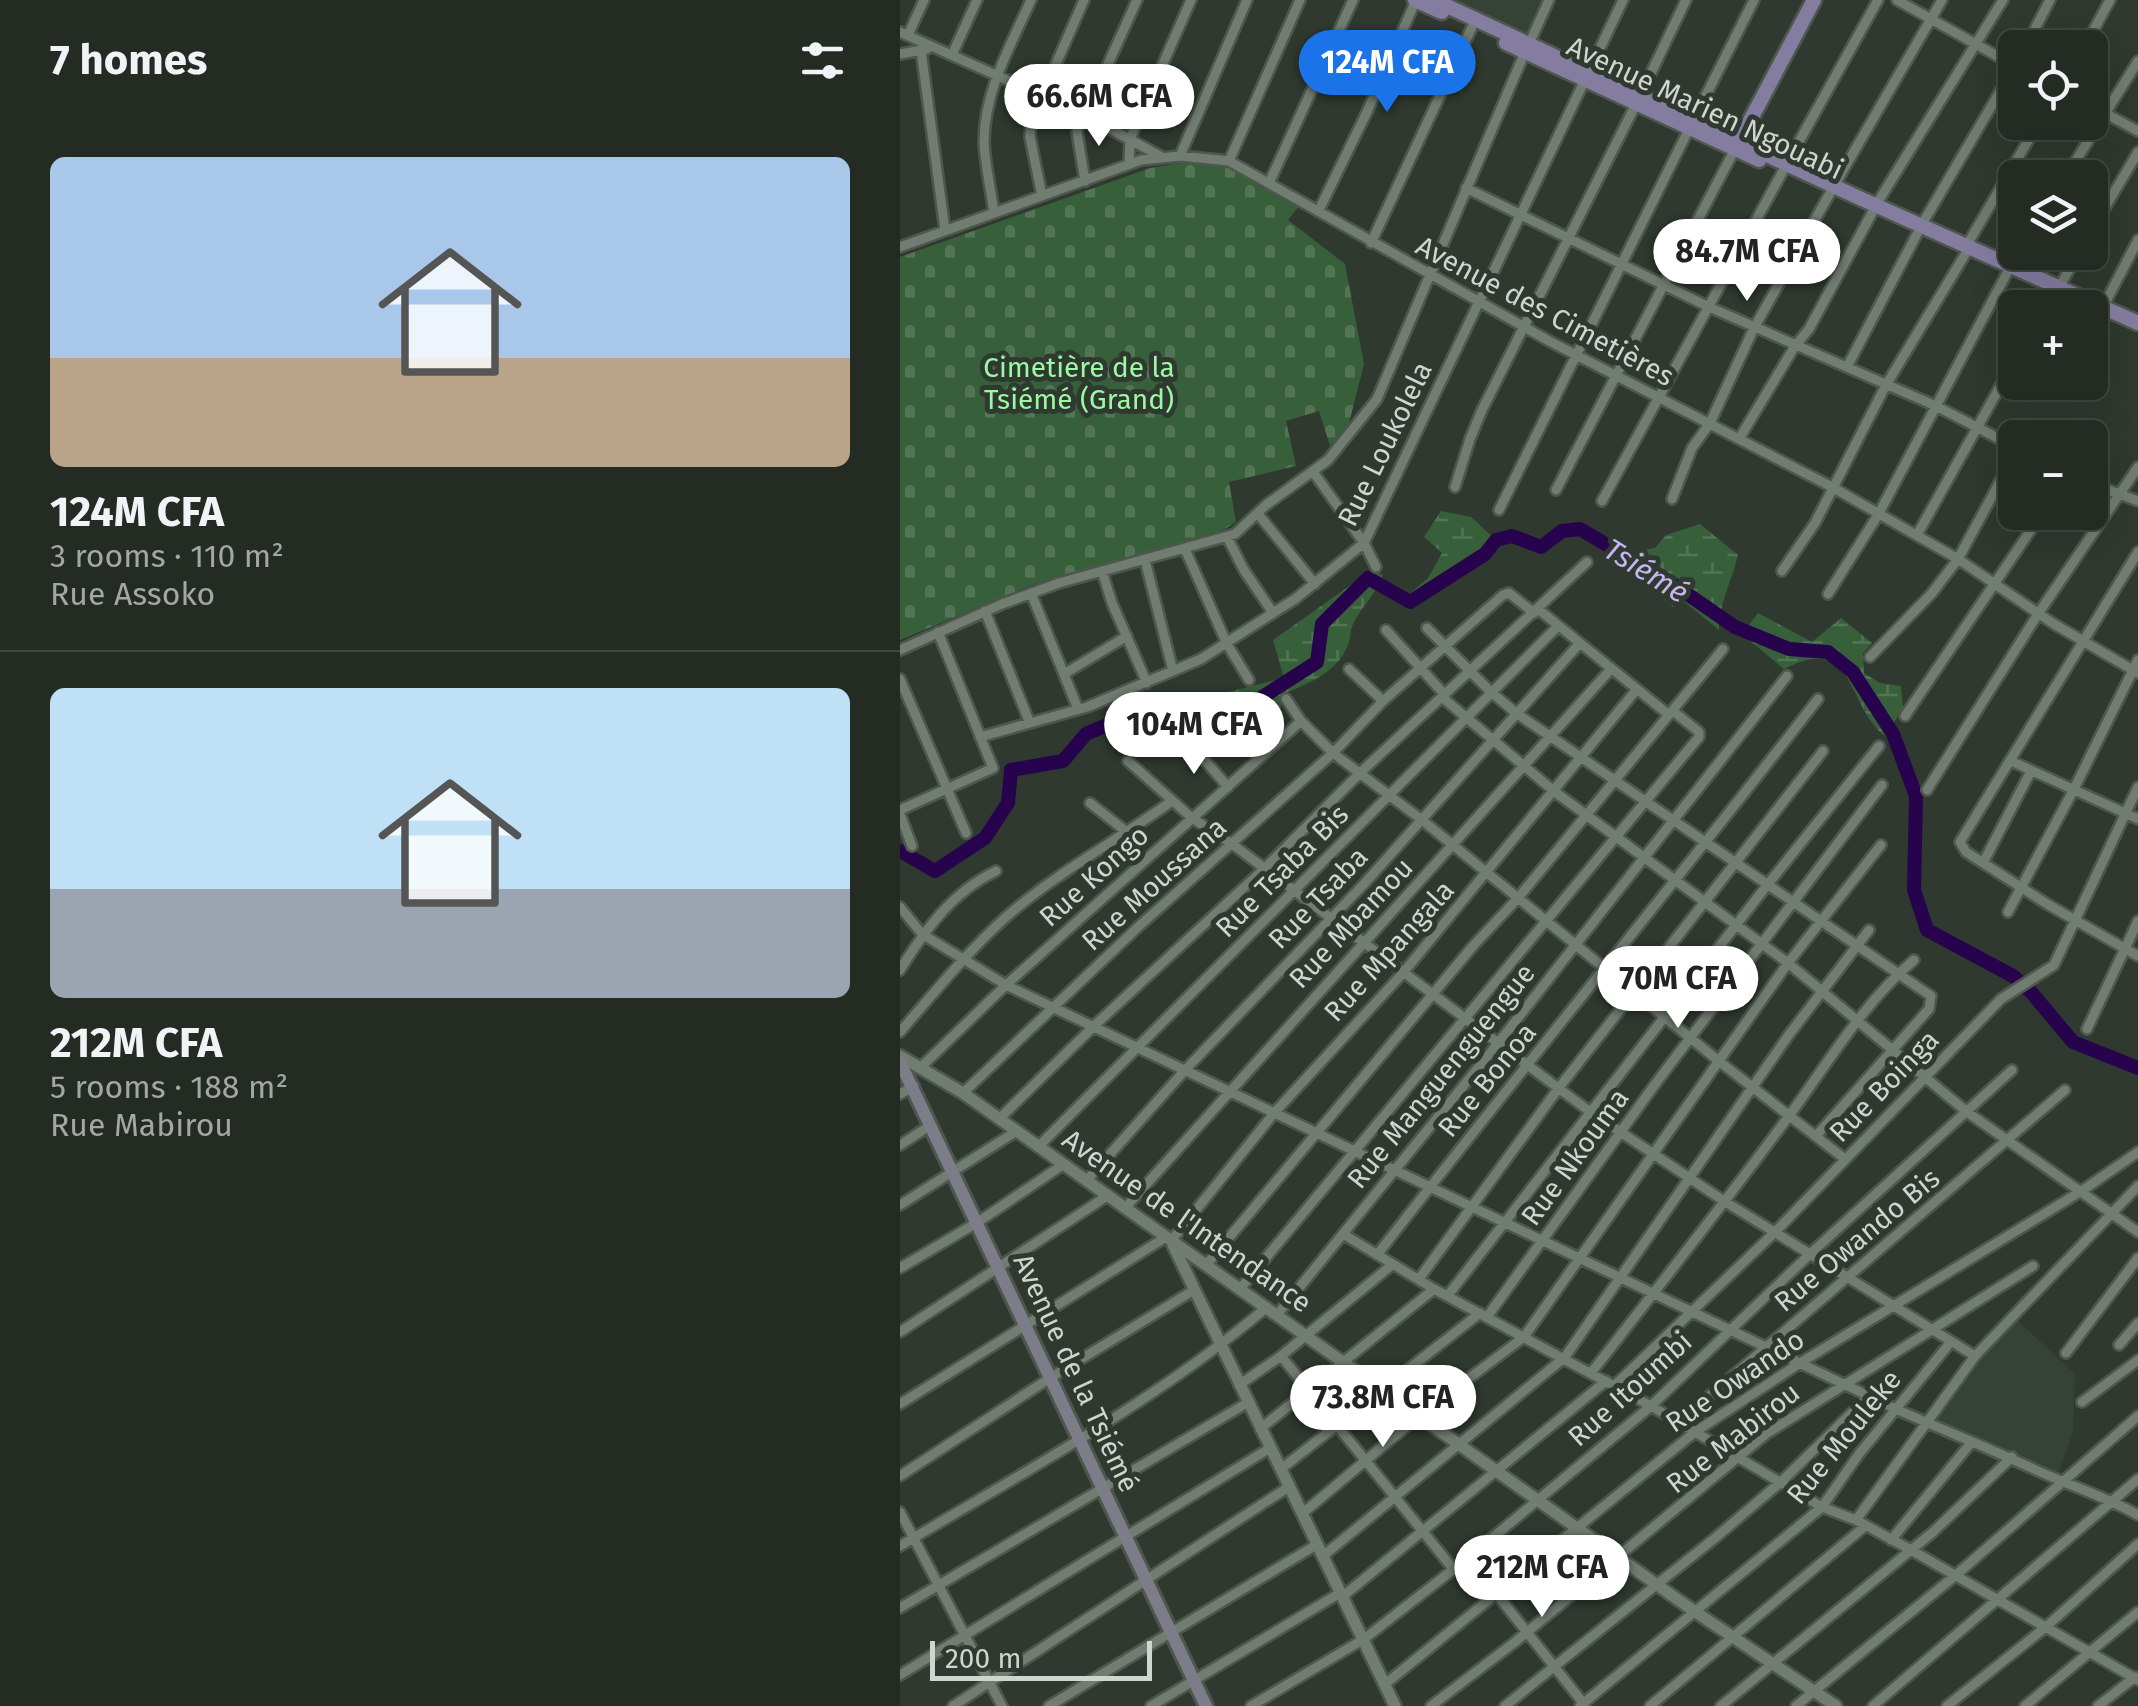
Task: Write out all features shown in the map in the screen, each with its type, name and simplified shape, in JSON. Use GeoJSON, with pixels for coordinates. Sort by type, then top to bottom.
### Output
{"type":"FeatureCollection","features":[{"type":"Feature","properties":{"kind":"main road","name":"Avenue Marien Ngouabi"},"geometry":{"type":"LineString","coordinates":[[1416,0],[1998,265]]}},
{"type":"Feature","properties":{"kind":"main road"},"geometry":{"type":"LineString","coordinates":[[1434,0],[1527,48]]}},
{"type":"Feature","properties":{"kind":"main road"},"geometry":{"type":"LineString","coordinates":[[1737,145],[1814,0]]}},
{"type":"Feature","properties":{"kind":"main road","name":"Avenue Marien Ngouabi"},"geometry":{"type":"LineString","coordinates":[[2010,270],[2056,289]]}},
{"type":"Feature","properties":{"kind":"main road"},"geometry":{"type":"LineString","coordinates":[[2108,316],[2138,323]]}},
{"type":"Feature","properties":{"kind":"main road","name":"Avenue Marien Ngouabi"},"geometry":{"type":"LineString","coordinates":[[2108,318],[2138,331]]}},
{"type":"Feature","properties":{"kind":"main road","name":"Avenue de la Tsiémé"},"geometry":{"type":"LineString","coordinates":[[900,1059],[1206,1706]]}},
{"type":"Feature","properties":{"kind":"street"},"geometry":{"type":"LineString","coordinates":[[924,0],[904,34],[1083,114],[1163,157]]}},
{"type":"Feature","properties":{"kind":"street"},"geometry":{"type":"LineString","coordinates":[[952,55],[977,0]]}},
{"type":"Feature","properties":{"kind":"street"},"geometry":{"type":"LineString","coordinates":[[994,213],[984,145],[985,125],[996,77],[1031,0]]}},
{"type":"Feature","properties":{"kind":"street"},"geometry":{"type":"LineString","coordinates":[[1042,196],[1030,128],[1084,0]]}},
{"type":"Feature","properties":{"kind":"street"},"geometry":{"type":"LineString","coordinates":[[1086,181],[1076,132],[1137,0]]}},
{"type":"Feature","properties":{"kind":"street"},"geometry":{"type":"LineString","coordinates":[[1129,164],[1130,139],[1191,0]]}},
{"type":"Feature","properties":{"kind":"street"},"geometry":{"type":"LineString","coordinates":[[1180,156],[1247,0]]}},
{"type":"Feature","properties":{"kind":"street"},"geometry":{"type":"LineString","coordinates":[[1229,160],[1300,0]]}},
{"type":"Feature","properties":{"kind":"street"},"geometry":{"type":"LineString","coordinates":[[1270,181],[1353,0]]}},
{"type":"Feature","properties":{"kind":"street"},"geometry":{"type":"LineString","coordinates":[[1319,210],[1416,0]]}},
{"type":"Feature","properties":{"kind":"street"},"geometry":{"type":"LineString","coordinates":[[900,650],[1030,593],[1227,537],[1242,530],[1340,448],[1376,398],[1549,0]]}},
{"type":"Feature","properties":{"kind":"street","name":"Rue Loukolela"},"geometry":{"type":"LineString","coordinates":[[980,737],[1078,709],[1147,683],[1227,644],[1315,584],[1364,542],[1624,0]]}},
{"type":"Feature","properties":{"kind":"street"},"geometry":{"type":"LineString","coordinates":[[1455,487],[1470,440],[1686,0]]}},
{"type":"Feature","properties":{"kind":"street"},"geometry":{"type":"LineString","coordinates":[[1499,510],[1754,0]]}},
{"type":"Feature","properties":{"kind":"street"},"geometry":{"type":"LineString","coordinates":[[1602,501],[1878,0]]}},
{"type":"Feature","properties":{"kind":"street"},"geometry":{"type":"LineString","coordinates":[[1898,0],[1998,56]]}},
{"type":"Feature","properties":{"kind":"street"},"geometry":{"type":"LineString","coordinates":[[1672,499],[1692,448],[1710,423],[1754,328],[1942,0]]}},
{"type":"Feature","properties":{"kind":"street"},"geometry":{"type":"LineString","coordinates":[[1738,439],[1809,330],[1874,209],[2003,0]]}},
{"type":"Feature","properties":{"kind":"street"},"geometry":{"type":"LineString","coordinates":[[2034,30],[2050,0]]}},
{"type":"Feature","properties":{"kind":"street"},"geometry":{"type":"LineString","coordinates":[[2094,30],[2110,0]]}},
{"type":"Feature","properties":{"kind":"street"},"geometry":{"type":"LineString","coordinates":[[1370,243],[1472,26]]}},
{"type":"Feature","properties":{"kind":"street"},"geometry":{"type":"LineString","coordinates":[[900,54],[934,48]]}},
{"type":"Feature","properties":{"kind":"street"},"geometry":{"type":"LineString","coordinates":[[921,50],[945,230]]}},
{"type":"Feature","properties":{"kind":"street"},"geometry":{"type":"LineString","coordinates":[[2108,112],[2138,60]]}},
{"type":"Feature","properties":{"kind":"street"},"geometry":{"type":"LineString","coordinates":[[1847,367],[1919,230],[1998,95]]}},
{"type":"Feature","properties":{"kind":"street"},"geometry":{"type":"LineString","coordinates":[[2108,115],[2138,131]]}},
{"type":"Feature","properties":{"kind":"street"},"geometry":{"type":"LineString","coordinates":[[1782,572],[1814,523],[1886,385],[2030,140]]}},
{"type":"Feature","properties":{"kind":"street"},"geometry":{"type":"LineString","coordinates":[[1556,490],[1737,145]]}},
{"type":"Feature","properties":{"kind":"street"},"geometry":{"type":"LineString","coordinates":[[2108,203],[2138,152]]}},
{"type":"Feature","properties":{"kind":"street","name":"Avenue des Cimetières"},"geometry":{"type":"LineString","coordinates":[[900,246],[1129,164],[1180,156],[1229,160],[1370,243],[1575,355],[1832,486],[1958,559],[2038,614],[2136,668]]}},
{"type":"Feature","properties":{"kind":"street"},"geometry":{"type":"LineString","coordinates":[[1466,188],[1754,328],[1936,406],[1998,440]]}},
{"type":"Feature","properties":{"kind":"street"},"geometry":{"type":"LineString","coordinates":[[2107,290],[2138,240]]}},
{"type":"Feature","properties":{"kind":"street"},"geometry":{"type":"LineString","coordinates":[[1828,594],[1878,515],[2010,270]]}},
{"type":"Feature","properties":{"kind":"street"},"geometry":{"type":"LineString","coordinates":[[2056,289],[2068,270]]}},
{"type":"Feature","properties":{"kind":"street"},"geometry":{"type":"LineString","coordinates":[[1916,535],[1998,392]]}},
{"type":"Feature","properties":{"kind":"street"},"geometry":{"type":"LineString","coordinates":[[1927,790],[2038,614],[2138,467]]}},
{"type":"Feature","properties":{"kind":"street"},"geometry":{"type":"LineString","coordinates":[[1314,473],[1364,542],[1376,567]]}},
{"type":"Feature","properties":{"kind":"street"},"geometry":{"type":"LineString","coordinates":[[1870,657],[1932,593],[1958,559],[1998,483]]}},
{"type":"Feature","properties":{"kind":"street"},"geometry":{"type":"LineString","coordinates":[[2108,489],[2138,501]]}},
{"type":"Feature","properties":{"kind":"street"},"geometry":{"type":"LineString","coordinates":[[1258,514],[1315,584]]}},
{"type":"Feature","properties":{"kind":"street"},"geometry":{"type":"LineString","coordinates":[[1905,716],[2031,530]]}},
{"type":"Feature","properties":{"kind":"street"},"geometry":{"type":"LineString","coordinates":[[1227,537],[1273,613]]}},
{"type":"Feature","properties":{"kind":"street"},"geometry":{"type":"LineString","coordinates":[[1184,549],[1227,644],[1249,680]]}},
{"type":"Feature","properties":{"kind":"street"},"geometry":{"type":"LineString","coordinates":[[2138,552],[1960,842],[1966,852],[2138,956]]}},
{"type":"Feature","properties":{"kind":"street"},"geometry":{"type":"LineString","coordinates":[[1145,560],[1173,671]]}},
{"type":"Feature","properties":{"kind":"street"},"geometry":{"type":"LineString","coordinates":[[999,1119],[1587,562]]}},
{"type":"Feature","properties":{"kind":"street"},"geometry":{"type":"LineString","coordinates":[[1102,571],[1147,683]]}},
{"type":"Feature","properties":{"kind":"street"},"geometry":{"type":"LineString","coordinates":[[1030,593],[1078,709]]}},
{"type":"Feature","properties":{"kind":"street","name":"Rue Moussana"},"geometry":{"type":"LineString","coordinates":[[962,1093],[1053,1005],[1333,753],[1383,701],[1503,595],[1512,595],[1536,611]]}},
{"type":"Feature","properties":{"kind":"street"},"geometry":{"type":"LineString","coordinates":[[985,611],[1029,721]]}},
{"type":"Feature","properties":{"kind":"street"},"geometry":{"type":"LineString","coordinates":[[1240,1290],[1700,734],[1536,611]]}},
{"type":"Feature","properties":{"kind":"street","name":"Rue Tsaba Bis"},"geometry":{"type":"LineString","coordinates":[[1038,1147],[1558,626]]}},
{"type":"Feature","properties":{"kind":"street"},"geometry":{"type":"LineString","coordinates":[[1428,628],[1516,713],[1931,996],[1932,1003],[1817,1135]]}},
{"type":"Feature","properties":{"kind":"street"},"geometry":{"type":"LineString","coordinates":[[1386,630],[1464,719],[1492,742],[1734,927],[1788,963],[1968,1112],[2138,1232]]}},
{"type":"Feature","properties":{"kind":"street"},"geometry":{"type":"LineString","coordinates":[[912,846],[900,812],[992,770],[938,632]]}},
{"type":"Feature","properties":{"kind":"street"},"geometry":{"type":"LineString","coordinates":[[1064,674],[1127,636]]}},
{"type":"Feature","properties":{"kind":"street","name":"Rue Tsaba"},"geometry":{"type":"LineString","coordinates":[[1087,1180],[1186,1069],[1422,820],[1578,644]]}},
{"type":"Feature","properties":{"kind":"street"},"geometry":{"type":"LineString","coordinates":[[1206,1264],[1588,815],[1723,649]]}},
{"type":"Feature","properties":{"kind":"street","name":"Rue Mbamou"},"geometry":{"type":"LineString","coordinates":[[1125,1208],[1610,668]]}},
{"type":"Feature","properties":{"kind":"street"},"geometry":{"type":"LineString","coordinates":[[2008,912],[2136,668]]}},
{"type":"Feature","properties":{"kind":"street"},"geometry":{"type":"LineString","coordinates":[[1349,669],[1383,701]]}},
{"type":"Feature","properties":{"kind":"street","name":"Rue Manguenguengue"},"geometry":{"type":"LineString","coordinates":[[900,1546],[1080,1438],[1272,1311],[1343,1234],[1500,1042],[1788,676]]}},
{"type":"Feature","properties":{"kind":"street"},"geometry":{"type":"LineString","coordinates":[[900,678],[966,833]]}},
{"type":"Feature","properties":{"kind":"street","name":"Rue Mpangala"},"geometry":{"type":"LineString","coordinates":[[900,1404],[1168,1239],[1275,1112],[1403,973],[1637,688]]}},
{"type":"Feature","properties":{"kind":"street"},"geometry":{"type":"LineString","coordinates":[[1286,699],[1300,721],[1333,753],[1844,1159]]}},
{"type":"Feature","properties":{"kind":"street","name":"Rue Bonoa"},"geometry":{"type":"LineString","coordinates":[[1377,1255],[1818,699]]}},
{"type":"Feature","properties":{"kind":"street","name":"Rue Kongo"},"geometry":{"type":"LineString","coordinates":[[921,1068],[1006,985],[1300,721]]}},
{"type":"Feature","properties":{"kind":"street"},"geometry":{"type":"LineString","coordinates":[[1189,742],[1228,787]]}},
{"type":"Feature","properties":{"kind":"street"},"geometry":{"type":"LineString","coordinates":[[1449,1294],[1589,1111],[1880,746]]}},
{"type":"Feature","properties":{"kind":"street"},"geometry":{"type":"LineString","coordinates":[[1419,1280],[1558,1089],[1823,751]]}},
{"type":"Feature","properties":{"kind":"street"},"geometry":{"type":"LineString","coordinates":[[1128,760],[1192,818],[1589,1111],[1975,1356]]}},
{"type":"Feature","properties":{"kind":"street"},"geometry":{"type":"LineString","coordinates":[[2011,761],[2138,819]]}},
{"type":"Feature","properties":{"kind":"street"},"geometry":{"type":"LineString","coordinates":[[1984,862],[2032,771]]}},
{"type":"Feature","properties":{"kind":"street","name":"Rue Nkouma"},"geometry":{"type":"LineString","coordinates":[[1281,1469],[1484,1315],[1882,785]]}},
{"type":"Feature","properties":{"kind":"street","name":"Rue Boinga"},"geometry":{"type":"LineString","coordinates":[[1151,1706],[1341,1595],[1610,1383],[1693,1310],[2013,990],[2054,965],[2138,788]]}},
{"type":"Feature","properties":{"kind":"street"},"geometry":{"type":"LineString","coordinates":[[900,1032],[962,960],[1007,916],[1172,801]]}},
{"type":"Feature","properties":{"kind":"street"},"geometry":{"type":"LineString","coordinates":[[1090,802],[1128,832]]}},
{"type":"Feature","properties":{"kind":"street"},"geometry":{"type":"LineString","coordinates":[[1304,1513],[1420,1415],[1524,1337],[1788,963],[1881,845]]}},
{"type":"Feature","properties":{"kind":"street"},"geometry":{"type":"LineString","coordinates":[[900,970],[922,934],[945,907],[996,871]]}},
{"type":"Feature","properties":{"kind":"street"},"geometry":{"type":"LineString","coordinates":[[900,907],[922,934],[1006,985],[1970,1444],[2012,1457],[2138,1514]]}},
{"type":"Feature","properties":{"kind":"street"},"geometry":{"type":"LineString","coordinates":[[2087,1029],[2138,922]]}},
{"type":"Feature","properties":{"kind":"street"},"geometry":{"type":"LineString","coordinates":[[1049,1706],[1172,1632],[1320,1551],[1396,1498],[1564,1357],[1752,1088],[1869,930]]}},
{"type":"Feature","properties":{"kind":"street"},"geometry":{"type":"LineString","coordinates":[[1592,1373],[1856,1022],[1914,960]]}},
{"type":"Feature","properties":{"kind":"street","name":"Avenue de l'Intendance"},"geometry":{"type":"LineString","coordinates":[[900,1059],[962,1093],[1694,1611],[1836,1706]]}},
{"type":"Feature","properties":{"kind":"street","name":"Rue Itoumbi"},"geometry":{"type":"LineString","coordinates":[[1251,1706],[1364,1639],[1454,1570],[1651,1406],[2012,1070]]}},
{"type":"Feature","properties":{"kind":"street"},"geometry":{"type":"LineString","coordinates":[[900,1094],[914,1086]]}},
{"type":"Feature","properties":{"kind":"street","name":"Rue Owando Bis"},"geometry":{"type":"LineString","coordinates":[[1678,1423],[2064,1090]]}},
{"type":"Feature","properties":{"kind":"street"},"geometry":{"type":"LineString","coordinates":[[900,1145],[932,1124]]}},
{"type":"Feature","properties":{"kind":"street"},"geometry":{"type":"LineString","coordinates":[[900,1205],[1015,1132]]}},
{"type":"Feature","properties":{"kind":"street","name":"Rue Owando"},"geometry":{"type":"LineString","coordinates":[[1384,1685],[1695,1432],[2138,1152]]}},
{"type":"Feature","properties":{"kind":"street"},"geometry":{"type":"LineString","coordinates":[[900,1268],[1064,1164]]}},
{"type":"Feature","properties":{"kind":"street"},"geometry":{"type":"LineString","coordinates":[[1650,1706],[1860,1523],[1975,1356],[2138,1186]]}},
{"type":"Feature","properties":{"kind":"street"},"geometry":{"type":"LineString","coordinates":[[900,1332],[1107,1196]]}},
{"type":"Feature","properties":{"kind":"street"},"geometry":{"type":"LineString","coordinates":[[1343,1234],[1822,1506],[1911,1550],[2137,1678],[2098,1706]]}},
{"type":"Feature","properties":{"kind":"street"},"geometry":{"type":"LineString","coordinates":[[1168,1239],[1304,1513],[1390,1704]]}},
{"type":"Feature","properties":{"kind":"street"},"geometry":{"type":"LineString","coordinates":[[2066,1353],[2138,1258]]}},
{"type":"Feature","properties":{"kind":"street"},"geometry":{"type":"LineString","coordinates":[[1239,1385],[1281,1356],[1393,1264]]}},
{"type":"Feature","properties":{"kind":"street","name":"Rue Mabirou"},"geometry":{"type":"LineString","coordinates":[[1432,1706],[1738,1456],[1844,1383],[2033,1266]]}},
{"type":"Feature","properties":{"kind":"street"},"geometry":{"type":"LineString","coordinates":[[1260,1429],[1434,1289]]}},
{"type":"Feature","properties":{"kind":"street"},"geometry":{"type":"LineString","coordinates":[[900,1476],[1194,1290]]}},
{"type":"Feature","properties":{"kind":"street"},"geometry":{"type":"LineString","coordinates":[[2119,1344],[2138,1323]]}},
{"type":"Feature","properties":{"kind":"street","name":"Rue Mouleke"},"geometry":{"type":"LineString","coordinates":[[1583,1705],[1822,1506],[1950,1343]]}},
{"type":"Feature","properties":{"kind":"street"},"geometry":{"type":"LineString","coordinates":[[1281,1356],[1454,1570]]}},
{"type":"Feature","properties":{"kind":"street"},"geometry":{"type":"LineString","coordinates":[[2082,1402],[2138,1360]]}},
{"type":"Feature","properties":{"kind":"street"},"geometry":{"type":"LineString","coordinates":[[1505,1706],[1782,1481],[1870,1395]]}},
{"type":"Feature","properties":{"kind":"street"},"geometry":{"type":"LineString","coordinates":[[900,1608],[1246,1402]]}},
{"type":"Feature","properties":{"kind":"street"},"geometry":{"type":"LineString","coordinates":[[1796,1706],[1956,1576],[2138,1416]]}},
{"type":"Feature","properties":{"kind":"street"},"geometry":{"type":"LineString","coordinates":[[1891,1540],[1970,1444]]}},
{"type":"Feature","properties":{"kind":"street"},"geometry":{"type":"LineString","coordinates":[[900,1675],[1270,1448]]}},
{"type":"Feature","properties":{"kind":"street"},"geometry":{"type":"LineString","coordinates":[[1721,1706],[1911,1550],[2012,1457]]}},
{"type":"Feature","properties":{"kind":"street"},"geometry":{"type":"LineString","coordinates":[[1872,1706],[2138,1478]]}},
{"type":"Feature","properties":{"kind":"street"},"geometry":{"type":"LineString","coordinates":[[953,1706],[1290,1486]]}},
{"type":"Feature","properties":{"kind":"street"},"geometry":{"type":"LineString","coordinates":[[900,1512],[1002,1706]]}},
{"type":"Feature","properties":{"kind":"street"},"geometry":{"type":"LineString","coordinates":[[1947,1706],[2047,1626],[2138,1544]]}},
{"type":"Feature","properties":{"kind":"street"},"geometry":{"type":"LineString","coordinates":[[1468,1558],[1583,1705]]}},
{"type":"Feature","properties":{"kind":"street"},"geometry":{"type":"LineString","coordinates":[[2025,1706],[2138,1612]]}},
{"type":"Feature","properties":{"kind":"shaded area"},"geometry":{"type":"Polygon","coordinates":[[[1455,0],[1542,0],[1526,34],[1455,0]]]}},
{"type":"Feature","properties":{"kind":"shaded area"},"geometry":{"type":"Polygon","coordinates":[[[2014,1317],[2075,1374],[2073,1432],[2058,1474],[1933,1423],[1977,1358],[2014,1317]]]}},
{"type":"Feature","properties":{"kind":"green space","name":"Cimetière de la Tsiémé (Grand)"},"geometry":{"type":"Polygon","coordinates":[[[1187,162],[1223,165],[1300,205],[1288,220],[1345,264],[1364,364],[1349,423],[1330,446],[1319,411],[1286,421],[1296,466],[1229,482],[1236,522],[1223,530],[1029,586],[900,640],[900,257],[1150,168],[1187,162]]]}},
{"type":"Feature","properties":{"kind":"green space"},"geometry":{"type":"Polygon","coordinates":[[[1441,511],[1471,517],[1496,540],[1421,600],[1408,595],[1428,578],[1442,553],[1424,537],[1441,511]]]}},
{"type":"Feature","properties":{"kind":"green space"},"geometry":{"type":"Polygon","coordinates":[[[1700,524],[1738,555],[1723,601],[1719,630],[1681,599],[1673,607],[1606,545],[1613,533],[1634,552],[1655,548],[1666,535],[1700,524]]]}},
{"type":"Feature","properties":{"kind":"green space"},"geometry":{"type":"Polygon","coordinates":[[[1372,570],[1383,575],[1354,622],[1343,655],[1320,677],[1280,695],[1282,720],[1267,735],[1236,710],[1197,711],[1160,748],[1141,737],[1125,699],[1148,699],[1167,707],[1284,678],[1273,640],[1372,570]]]}},
{"type":"Feature","properties":{"kind":"green space"},"geometry":{"type":"Polygon","coordinates":[[[1758,613],[1812,642],[1841,618],[1872,643],[1863,653],[1864,673],[1880,683],[1901,686],[1903,709],[1885,736],[1837,666],[1825,659],[1807,660],[1784,669],[1742,634],[1758,613]]]}},
{"type":"Feature","properties":{"kind":"waterway","name":"Tsiémé"},"geometry":{"type":"LineString","coordinates":[[900,851],[935,871],[985,838],[1008,803],[1011,770],[1063,761],[1086,734],[1114,722],[1139,703],[1172,713],[1222,699],[1250,705],[1317,662],[1322,624],[1368,578],[1410,602],[1485,554],[1496,540],[1512,536],[1541,547],[1562,531],[1580,529],[1670,582],[1735,627],[1789,649],[1828,652],[1853,672],[1893,734],[1916,796],[1914,890],[1927,930],[2013,976],[2073,1042],[2138,1068]]}}]}
